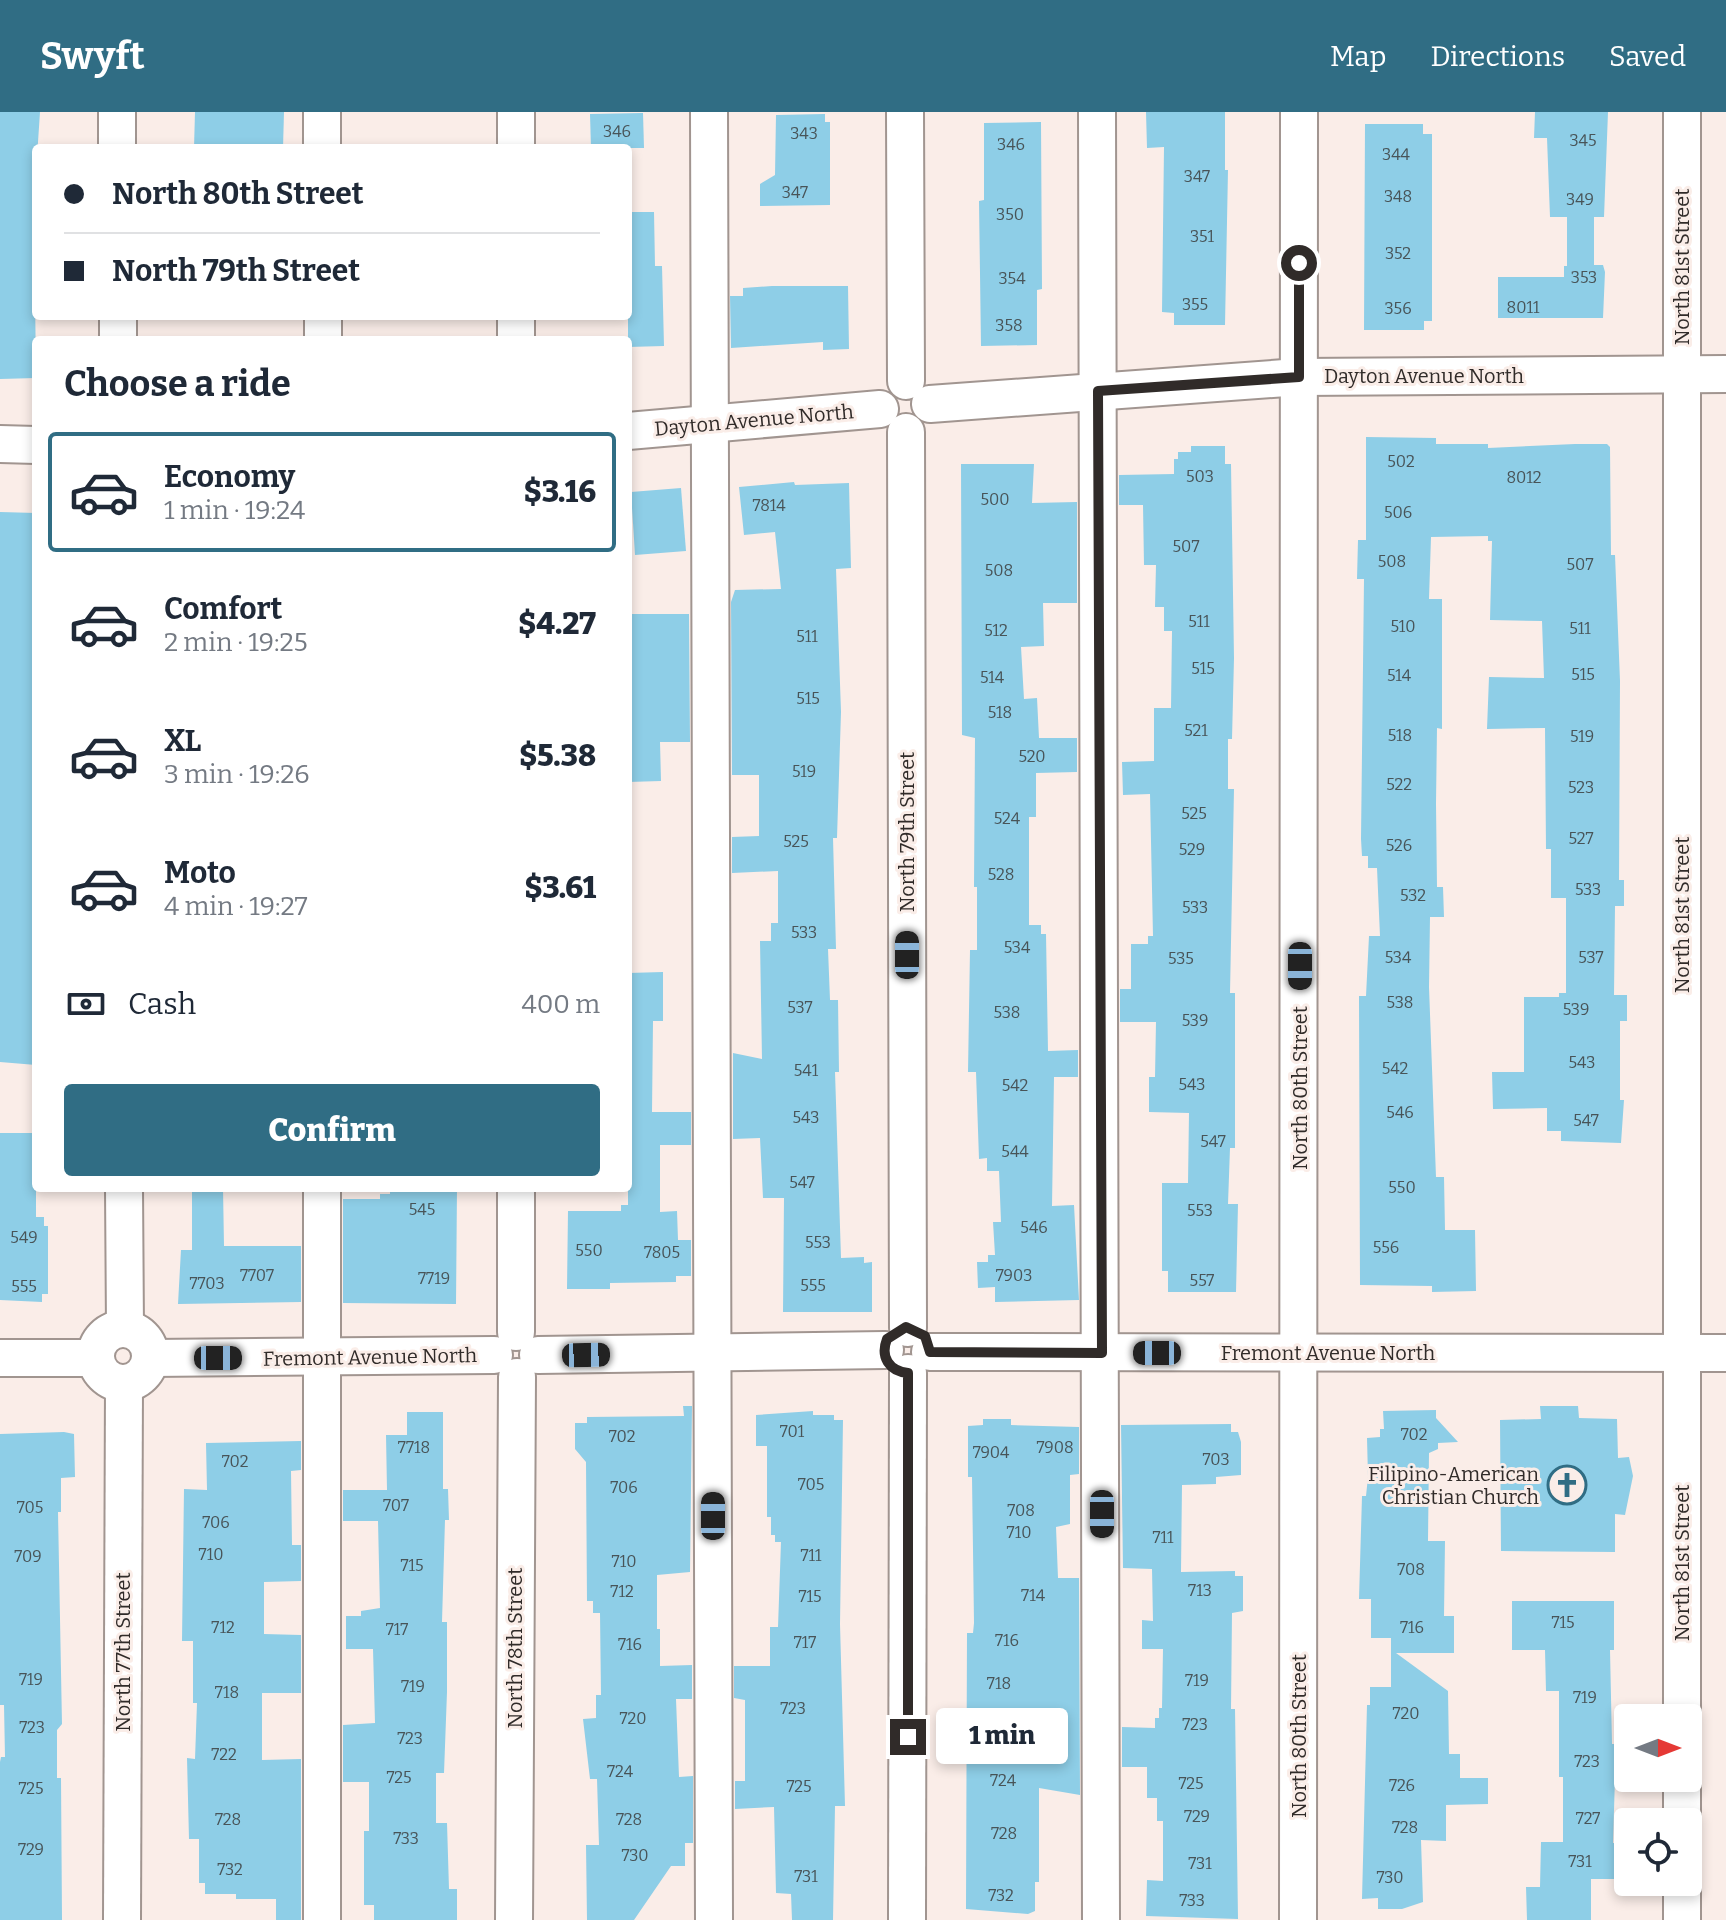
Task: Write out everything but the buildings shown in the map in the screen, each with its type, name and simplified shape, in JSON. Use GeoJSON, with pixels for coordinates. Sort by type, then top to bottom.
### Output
{"type":"FeatureCollection","features":[{"type":"Feature","properties":{"kind":"street"},"geometry":{"type":"LineString","coordinates":[[117,112],[117,144]]}},
{"type":"Feature","properties":{"kind":"street"},"geometry":{"type":"LineString","coordinates":[[322,112],[322,144]]}},
{"type":"Feature","properties":{"kind":"street"},"geometry":{"type":"LineString","coordinates":[[516,112],[516,144]]}},
{"type":"Feature","properties":{"kind":"street"},"geometry":{"type":"LineString","coordinates":[[709,112],[714,1920]]}},
{"type":"Feature","properties":{"kind":"street"},"geometry":{"type":"LineString","coordinates":[[893,421],[885,392],[918,393],[905,112]]}},
{"type":"Feature","properties":{"kind":"street"},"geometry":{"type":"LineString","coordinates":[[1097,112],[1101,1920]]}},
{"type":"Feature","properties":{"kind":"street","name":"North 80th Street"},"geometry":{"type":"LineString","coordinates":[[1298,1920],[1299,112]]}},
{"type":"Feature","properties":{"kind":"street","name":"North 81st Street"},"geometry":{"type":"LineString","coordinates":[[1682,112],[1682,1704]]}},
{"type":"Feature","properties":{"kind":"street","name":"Dayton Avenue North"},"geometry":{"type":"LineString","coordinates":[[918,393],[1098,391],[1299,377],[1726,374]]}},
{"type":"Feature","properties":{"kind":"street","name":"Dayton Avenue North"},"geometry":{"type":"LineString","coordinates":[[632,431],[709,423],[893,421]]}},
{"type":"Feature","properties":{"kind":"street","name":"North 79th Street"},"geometry":{"type":"LineString","coordinates":[[893,421],[908,1351],[907,1920]]}},
{"type":"Feature","properties":{"kind":"street"},"geometry":{"type":"LineString","coordinates":[[0,444],[32,445]]}},
{"type":"Feature","properties":{"kind":"street"},"geometry":{"type":"LineString","coordinates":[[124,1192],[125,1329]]}},
{"type":"Feature","properties":{"kind":"street"},"geometry":{"type":"LineString","coordinates":[[322,1192],[322,1920]]}},
{"type":"Feature","properties":{"kind":"street","name":"North 78th Street"},"geometry":{"type":"LineString","coordinates":[[514,1920],[516,1192]]}},
{"type":"Feature","properties":{"kind":"street"},"geometry":{"type":"LineString","coordinates":[[125,1329],[143,1337],[151,1358],[141,1377],[124,1384],[101,1372],[96,1358],[103,1338],[110,1332],[125,1329]]}},
{"type":"Feature","properties":{"kind":"street","name":"Fremont Avenue North"},"geometry":{"type":"LineString","coordinates":[[151,1358],[908,1351],[1726,1353]]}},
{"type":"Feature","properties":{"kind":"street"},"geometry":{"type":"LineString","coordinates":[[0,1358],[96,1358]]}},
{"type":"Feature","properties":{"kind":"street","name":"North 77th Street"},"geometry":{"type":"LineString","coordinates":[[122,1920],[124,1384]]}},
{"type":"Feature","properties":{"kind":"street"},"geometry":{"type":"LineString","coordinates":[[1682,1896],[1682,1920]]}},
{"type":"Feature","properties":{"kind":"place","name":"Filipino-American Christian Church"},"geometry":{"type":"Point","coordinates":[1567,1485]}},
{"type":"Feature","properties":{"kind":"route"},"geometry":{"type":"LineString","coordinates":[[908,1737],[908,1373],[897,1371],[887,1361],[884,1354],[887,1339],[898,1329],[906,1327],[925,1336],[930,1352],[1102,1353],[1098,391],[1299,377],[1299,263]]}}]}
